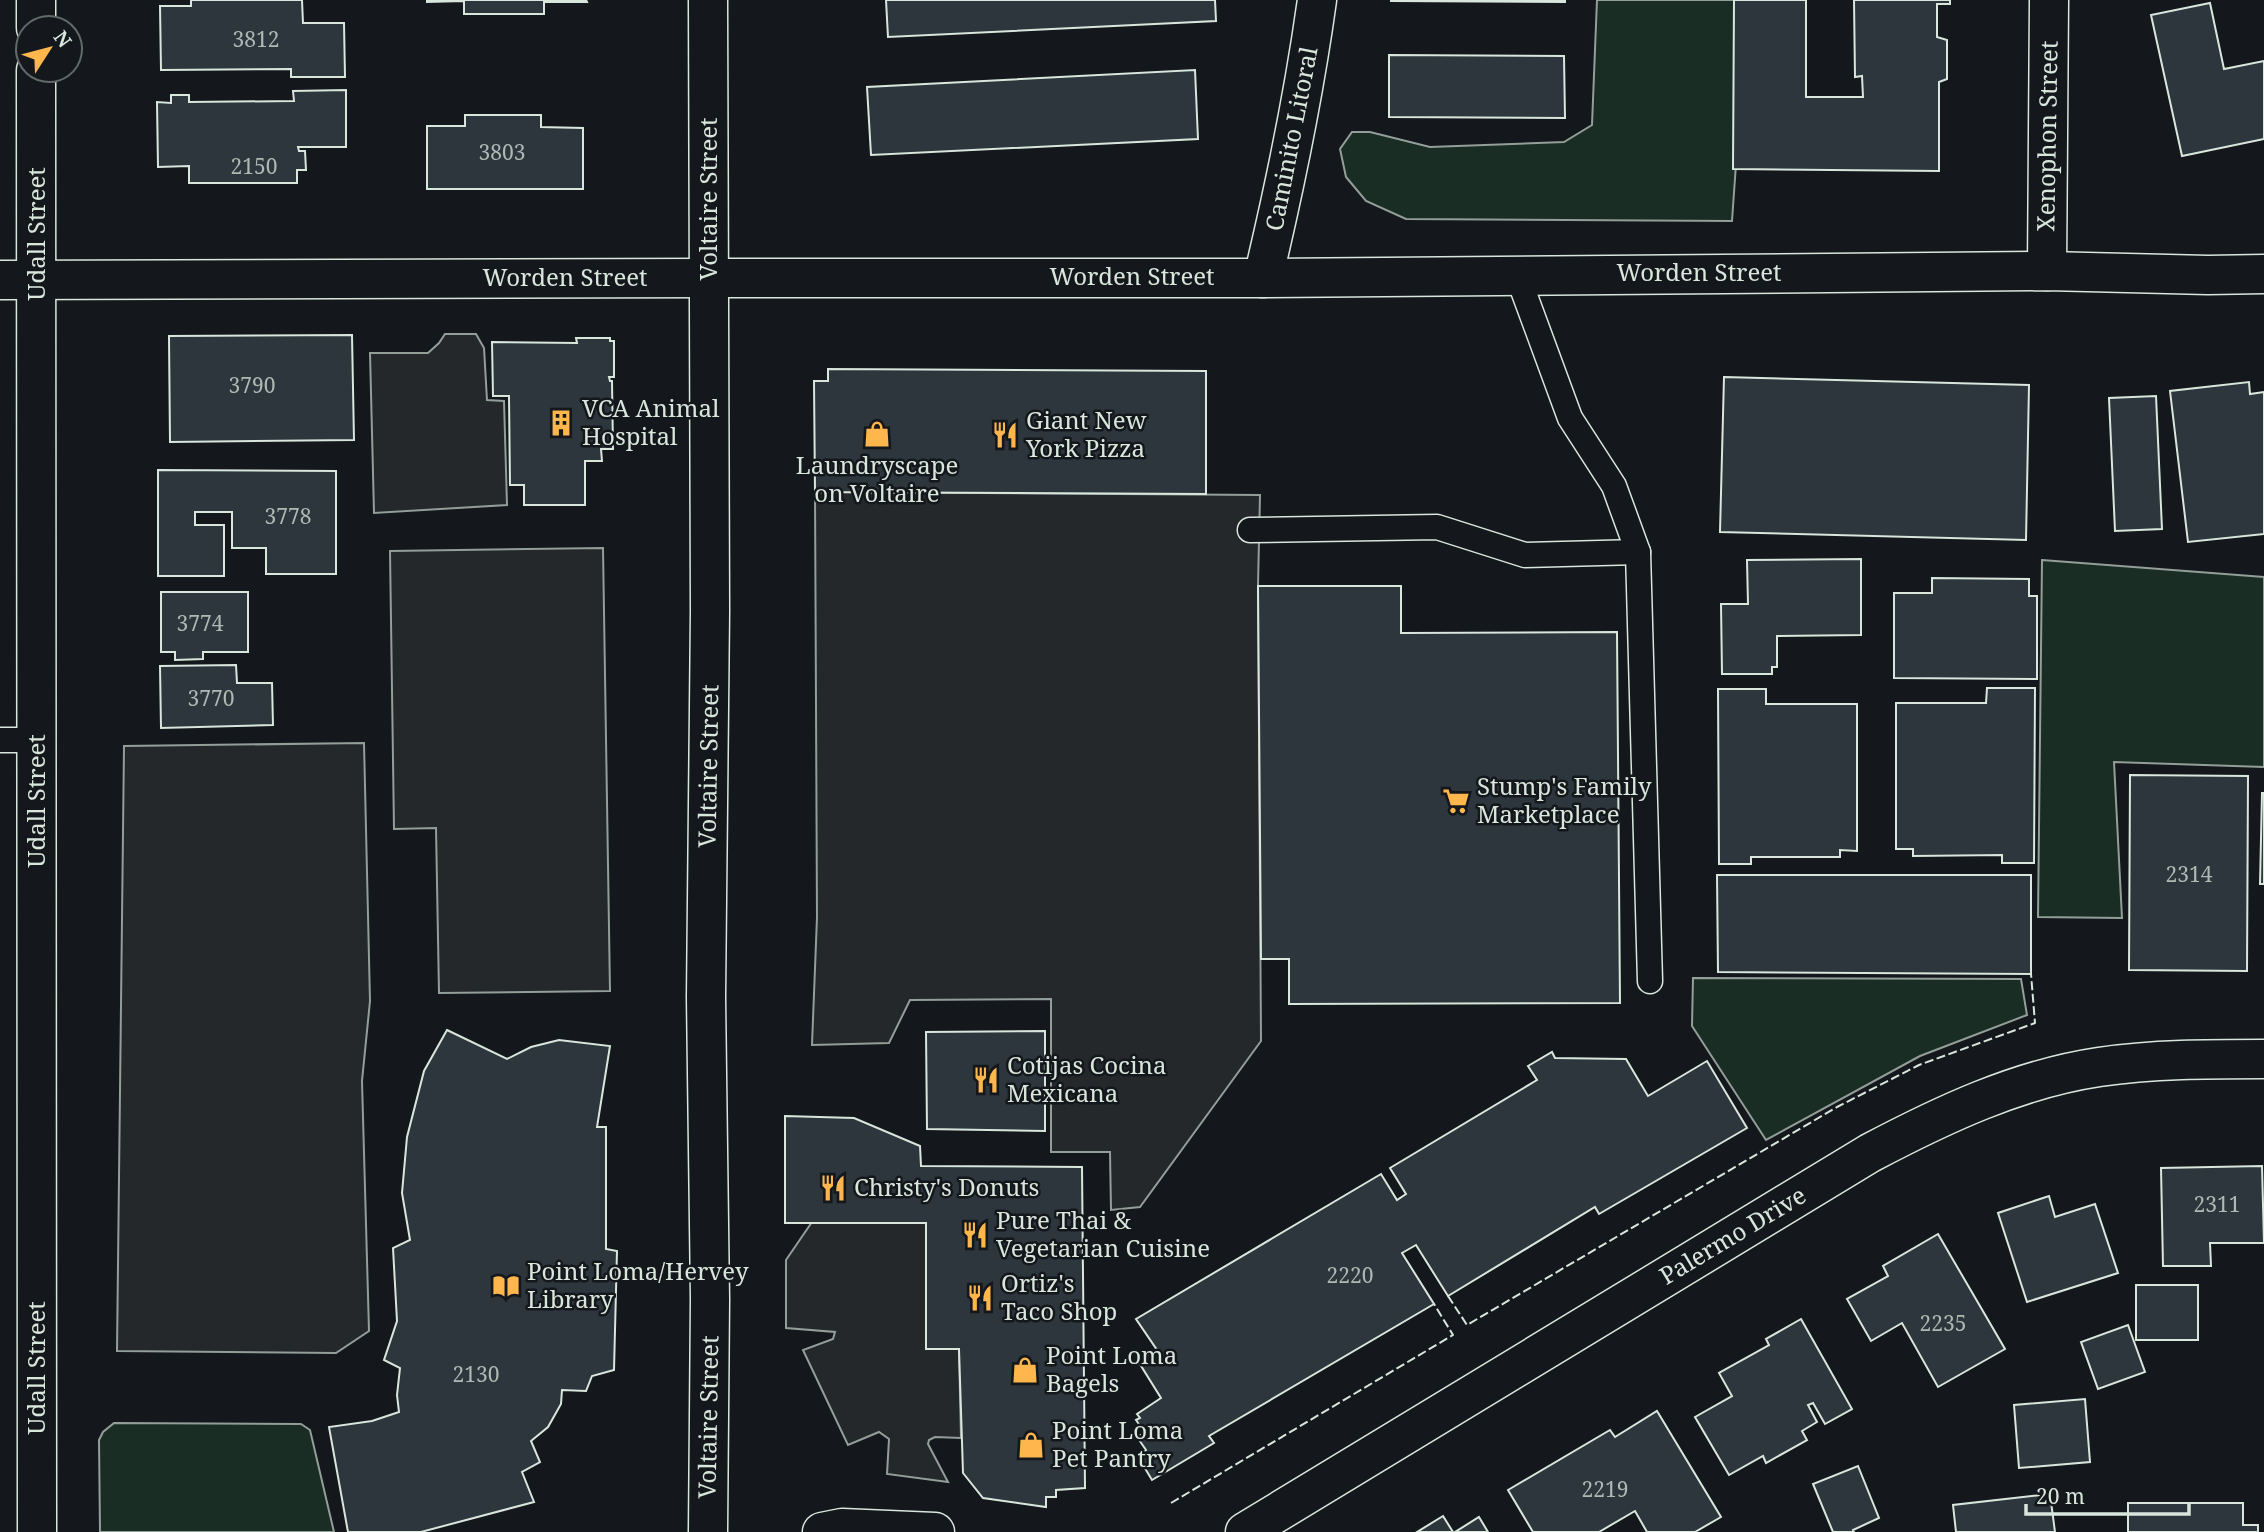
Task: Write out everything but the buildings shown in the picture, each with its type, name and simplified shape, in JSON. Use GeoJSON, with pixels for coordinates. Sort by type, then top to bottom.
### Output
{"type":"FeatureCollection","features":[{"type":"Feature","properties":{"kind":"street","name":"Voltaire Street"},"geometry":{"type":"LineString","coordinates":[[708,0],[708,1532]]}},
{"type":"Feature","properties":{"kind":"street","name":"Caminito Litoral"},"geometry":{"type":"LineString","coordinates":[[1263,278],[1282,201],[1308,67],[1317,0]]}},
{"type":"Feature","properties":{"kind":"street","name":"Xenophon Street"},"geometry":{"type":"LineString","coordinates":[[2046,271],[2049,0]]}},
{"type":"Feature","properties":{"kind":"street","name":"Udall Street"},"geometry":{"type":"LineString","coordinates":[[35,84],[18,280],[37,740],[37,1532]]}},
{"type":"Feature","properties":{"kind":"street","name":"Worden Street"},"geometry":{"type":"LineString","coordinates":[[18,280],[1263,278],[2046,271],[2264,274]]}},
{"type":"Feature","properties":{"kind":"street","name":"Palermo Drive"},"geometry":{"type":"LineString","coordinates":[[1245,1532],[1870,1153],[1921,1126],[2034,1081],[2098,1067],[2152,1061],[2264,1059]]}},
{"type":"Feature","properties":{"kind":"street"},"geometry":{"type":"LineString","coordinates":[[822,1532],[842,1528],[935,1532]]}},
{"type":"Feature","properties":{"kind":"lane"},"geometry":{"type":"LineString","coordinates":[[1517,274],[1570,418],[1614,486],[1637,552],[1650,981]]}},
{"type":"Feature","properties":{"kind":"lane"},"geometry":{"type":"LineString","coordinates":[[1250,530],[1437,527],[1525,555],[1637,552]]}},
{"type":"Feature","properties":{"kind":"lane"},"geometry":{"type":"LineString","coordinates":[[0,740],[37,740]]}},
{"type":"Feature","properties":{"kind":"green space"},"geometry":{"type":"Polygon","coordinates":[[[1597,0],[1735,0],[1736,164],[1732,221],[1406,219],[1366,201],[1346,177],[1340,149],[1352,132],[1370,132],[1430,147],[1564,142],[1592,125],[1597,0]]]}},
{"type":"Feature","properties":{"kind":"green space"},"geometry":{"type":"Polygon","coordinates":[[[2042,560],[2264,577],[2264,767],[2114,762],[2122,918],[2038,917],[2042,560]]]}},
{"type":"Feature","properties":{"kind":"green space"},"geometry":{"type":"Polygon","coordinates":[[[1693,978],[2021,979],[2027,1015],[1920,1056],[1766,1140],[1692,1026],[1693,978]]]}},
{"type":"Feature","properties":{"kind":"green space"},"geometry":{"type":"Polygon","coordinates":[[[114,1423],[301,1424],[310,1430],[334,1532],[100,1532],[99,1440],[103,1432],[114,1423]]]}},
{"type":"Feature","properties":{"kind":"shaded area"},"geometry":{"type":"Polygon","coordinates":[[[445,334],[476,334],[484,348],[487,400],[504,401],[507,505],[374,513],[370,353],[428,353],[445,334]]]}},
{"type":"Feature","properties":{"kind":"shaded area"},"geometry":{"type":"Polygon","coordinates":[[[815,492],[1260,495],[1258,586],[1261,1041],[1140,1207],[1111,1210],[1110,1152],[1051,1152],[1051,999],[910,1000],[889,1043],[812,1045],[817,917],[815,492]]]}},
{"type":"Feature","properties":{"kind":"shaded area"},"geometry":{"type":"Polygon","coordinates":[[[603,548],[610,991],[439,993],[436,828],[394,829],[390,551],[603,548]]]}},
{"type":"Feature","properties":{"kind":"shaded area"},"geometry":{"type":"Polygon","coordinates":[[[364,743],[370,1001],[362,1081],[369,1331],[336,1353],[117,1351],[124,746],[364,743]]]}},
{"type":"Feature","properties":{"kind":"shaded area"},"geometry":{"type":"Polygon","coordinates":[[[812,1222],[926,1223],[926,1348],[959,1349],[961,1438],[935,1437],[929,1440],[928,1444],[948,1482],[887,1474],[889,1439],[879,1432],[848,1445],[803,1350],[833,1339],[835,1332],[786,1328],[786,1260],[812,1222]]]}},
{"type":"Feature","properties":{"kind":"fence"},"geometry":{"type":"LineString","coordinates":[[1448,1296],[1467,1325],[1837,1107],[1919,1065],[2035,1023],[2031,974]]}},
{"type":"Feature","properties":{"kind":"fence"},"geometry":{"type":"LineString","coordinates":[[1171,1503],[1453,1335],[1434,1304]]}},
{"type":"Feature","properties":{"kind":"place","name":"VCA Animal Hospital"},"geometry":{"type":"Point","coordinates":[561,423]}},
{"type":"Feature","properties":{"kind":"place","name":"Laundryscape on Voltaire"},"geometry":{"type":"Point","coordinates":[877,434]}},
{"type":"Feature","properties":{"kind":"place","name":"Giant New York Pizza"},"geometry":{"type":"Point","coordinates":[1005,435]}},
{"type":"Feature","properties":{"kind":"place","name":"Stump's Family Marketplace"},"geometry":{"type":"Point","coordinates":[1456,801]}},
{"type":"Feature","properties":{"kind":"place","name":"Cotijas Cocina Mexicana"},"geometry":{"type":"Point","coordinates":[986,1080]}},
{"type":"Feature","properties":{"kind":"place","name":"Christy's Donuts"},"geometry":{"type":"Point","coordinates":[833,1188]}},
{"type":"Feature","properties":{"kind":"place","name":"Pure Thai & Vegetarian Cuisine"},"geometry":{"type":"Point","coordinates":[975,1235]}},
{"type":"Feature","properties":{"kind":"place","name":"Point Loma/Hervey Library"},"geometry":{"type":"Point","coordinates":[506,1286]}},
{"type":"Feature","properties":{"kind":"place","name":"Ortiz's Taco Shop"},"geometry":{"type":"Point","coordinates":[980,1298]}},
{"type":"Feature","properties":{"kind":"place","name":"Point Loma Bagels"},"geometry":{"type":"Point","coordinates":[1025,1370]}},
{"type":"Feature","properties":{"kind":"place","name":"Point Loma Pet Pantry"},"geometry":{"type":"Point","coordinates":[1031,1445]}}]}
